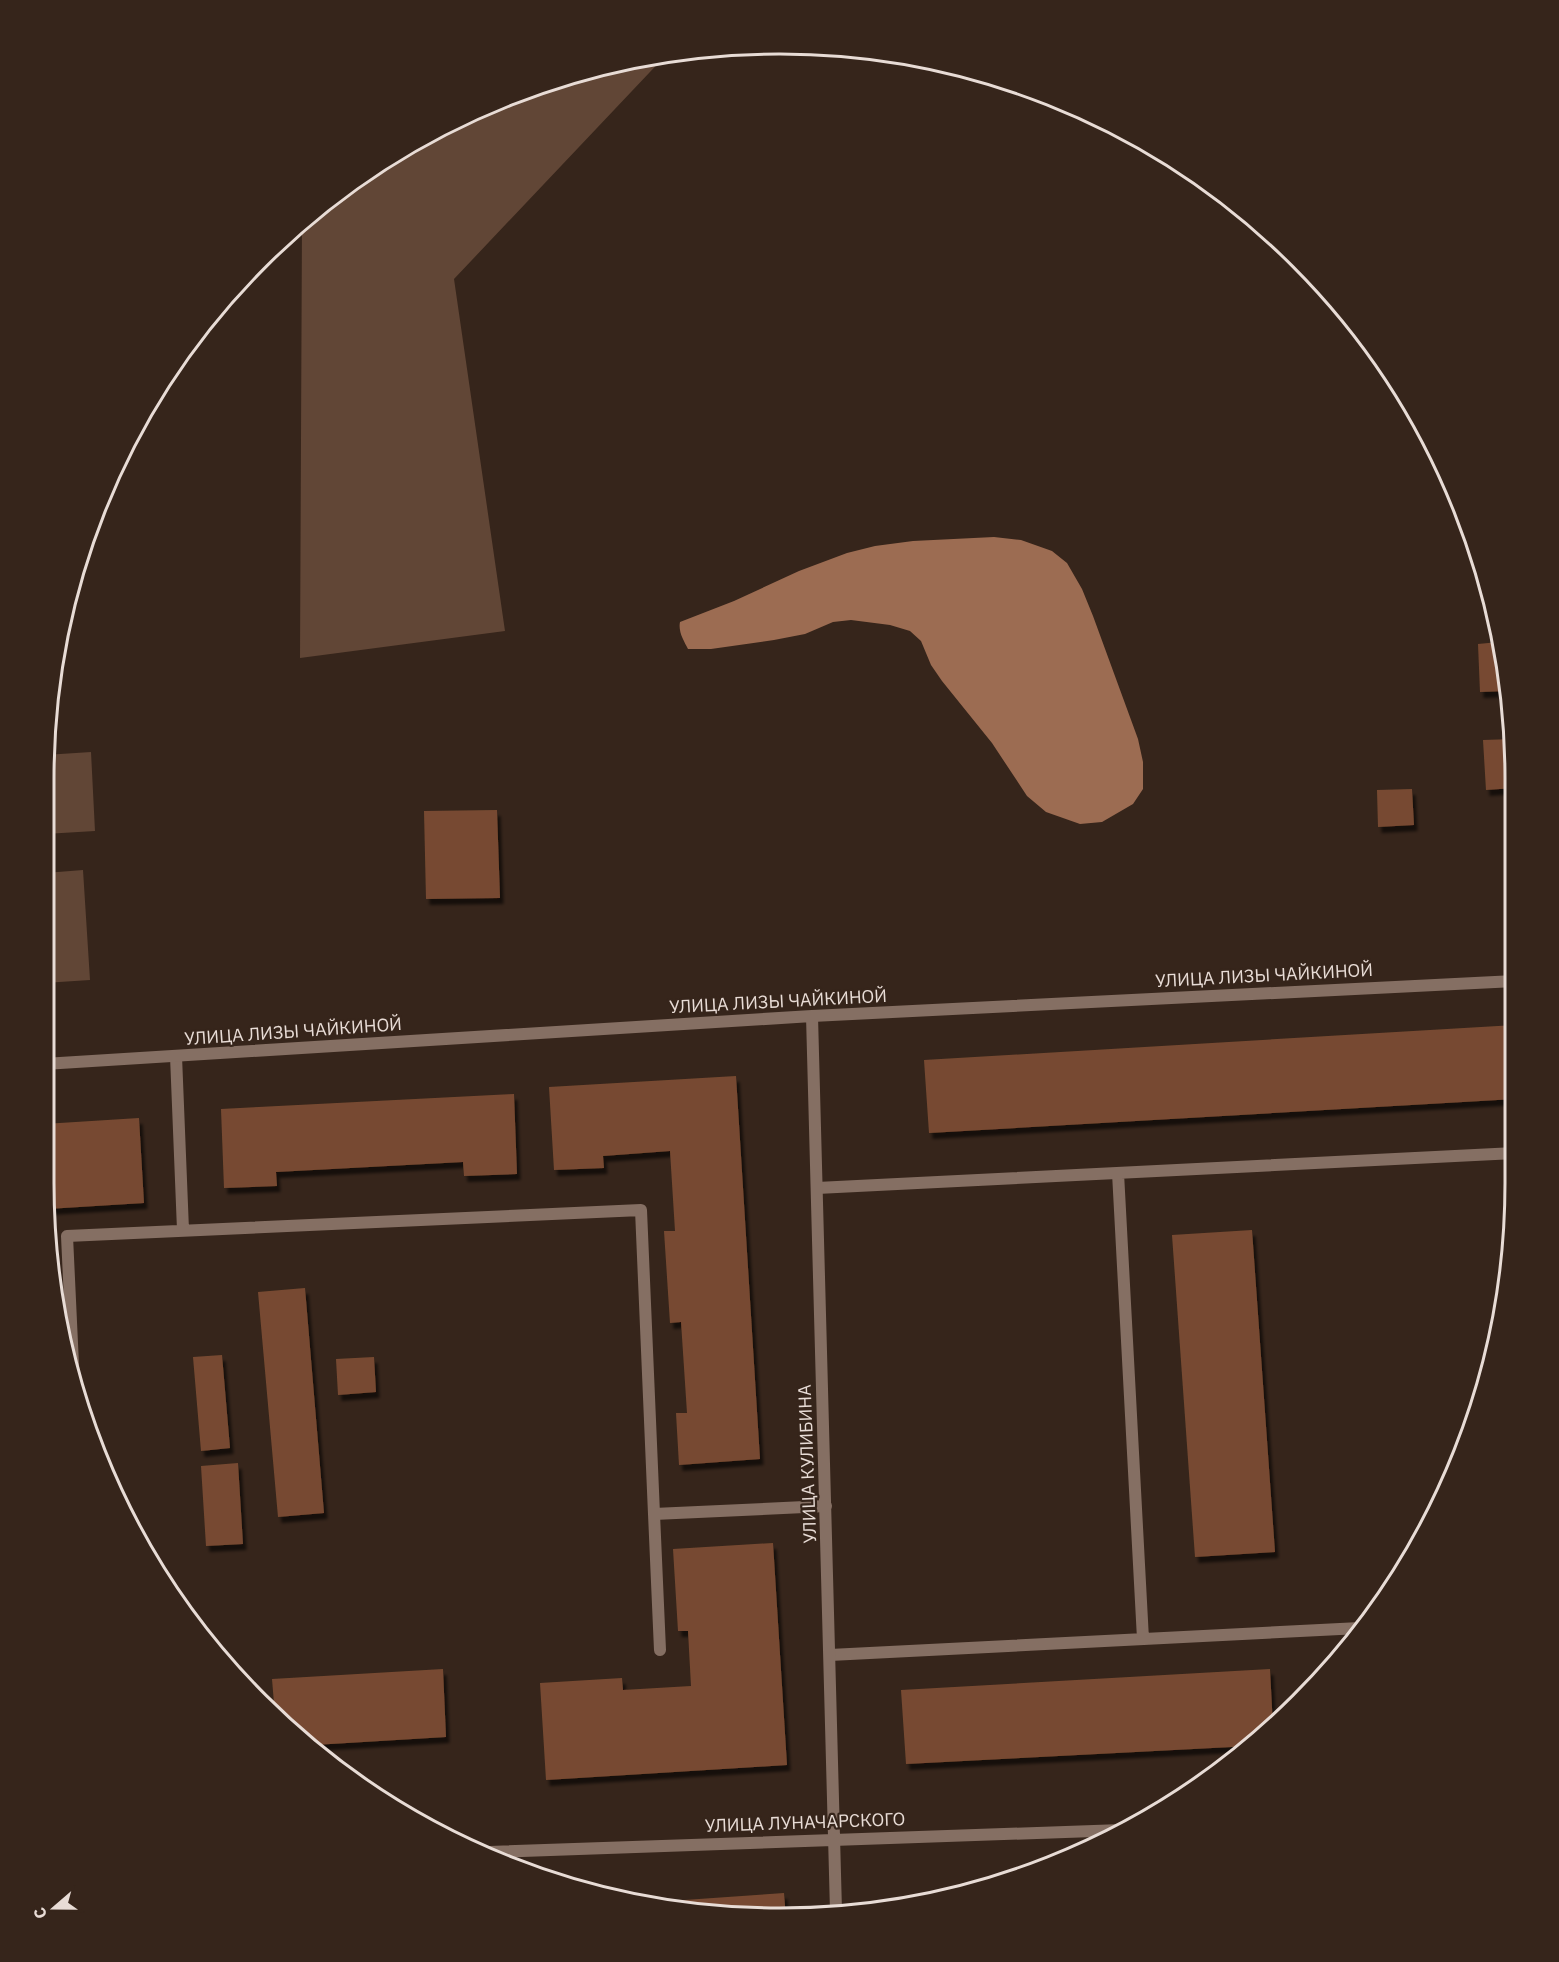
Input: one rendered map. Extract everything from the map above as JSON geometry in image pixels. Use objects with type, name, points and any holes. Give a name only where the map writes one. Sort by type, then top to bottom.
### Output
[{"type":"street","name":"УЛИЦА ЛИЗЫ ЧАЙКИНОЙ","points":[[54,1063],[812,1016],[1505,981]]},
{"type":"street","name":"УЛИЦА КУЛИБИНА","points":[[812,1016],[837,1905]]},
{"type":"street","points":[[176,1056],[183,1230]]},
{"type":"street","points":[[817,1188],[1505,1154]]},
{"type":"street","points":[[1119,1173],[1143,1639]]},
{"type":"street","points":[[71,1337],[67,1236],[641,1210],[660,1650]]},
{"type":"street","points":[[654,1514],[826,1506]]},
{"type":"street","points":[[830,1655],[1351,1628]]},
{"type":"street","name":"УЛИЦА ЛУНАЧАРСКОГО","points":[[499,1852],[1105,1831]]},
{"type":"shaded area","points":[[657,65],[454,279],[505,631],[300,658],[302,233],[376,176],[459,129],[502,109],[546,93],[592,79]]},
{"type":"shaded area","points":[[994,537],[1021,540],[1052,551],[1067,563],[1082,589],[1093,616],[1138,739],[1143,762],[1143,789],[1133,804],[1102,822],[1080,824],[1046,812],[1027,796],[992,743],[931,665],[921,641],[910,631],[890,625],[851,620],[833,622],[805,634],[711,649],[688,649],[683,640],[680,622],[847,553],[875,546],[913,541]]},
{"type":"shaded area","points":[[91,752],[95,831],[54,833],[55,754]]},
{"type":"shaded area","points":[[83,870],[90,980],[54,982],[54,872]]},
{"type":"building","points":[[1492,643],[1500,691],[1480,692],[1478,644]]},
{"type":"building","points":[[1503,739],[1505,789],[1486,790],[1483,740]]},
{"type":"building","points":[[1412,789],[1414,825],[1378,827],[1377,790]]},
{"type":"building","points":[[497,810],[500,898],[426,899],[424,811]]},
{"type":"building","points":[[1505,1026],[1505,1100],[929,1133],[924,1060]]},
{"type":"building","points":[[736,1076],[760,1459],[679,1465],[676,1413],[687,1413],[681,1322],[670,1323],[664,1231],[675,1231],[670,1151],[603,1156],[604,1168],[554,1170],[549,1087]]},
{"type":"building","points":[[514,1094],[517,1174],[464,1176],[463,1162],[276,1172],[277,1186],[224,1188],[221,1109]]},
{"type":"building","points":[[139,1118],[144,1203],[55,1208],[54,1123]]},
{"type":"building","points":[[1252,1230],[1275,1552],[1195,1557],[1172,1235]]},
{"type":"building","points":[[305,1288],[324,1513],[278,1517],[258,1292]]},
{"type":"building","points":[[222,1355],[230,1448],[201,1451],[193,1357]]},
{"type":"building","points":[[374,1357],[376,1392],[338,1395],[336,1359]]},
{"type":"building","points":[[238,1463],[243,1544],[206,1546],[201,1466]]},
{"type":"building","points":[[773,1543],[787,1765],[546,1780],[540,1683],[622,1678],[623,1690],[691,1686],[688,1631],[678,1631],[673,1549]]},
{"type":"building","points":[[443,1669],[446,1737],[321,1745],[274,1703],[272,1679]]},
{"type":"building","points":[[1270,1669],[1272,1715],[1235,1747],[906,1764],[901,1690]]},
{"type":"building","points":[[784,1893],[785,1908],[732,1906],[677,1901]]}]
